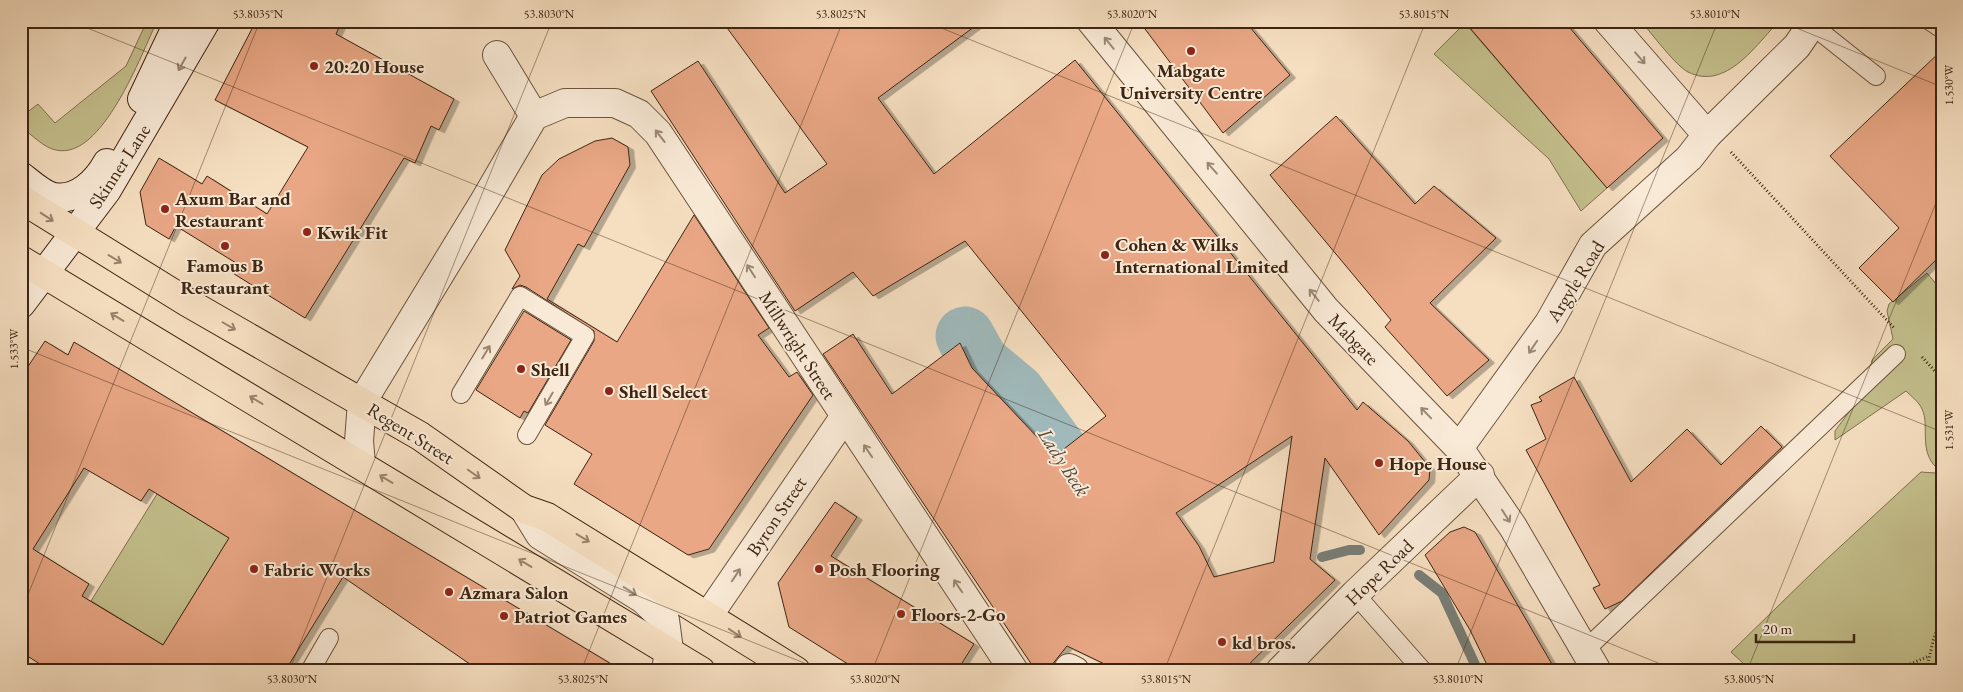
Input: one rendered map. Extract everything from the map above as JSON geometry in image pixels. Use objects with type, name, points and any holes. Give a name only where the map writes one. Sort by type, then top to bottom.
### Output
[{"type":"highway","name":"Regent Street","points":[[21,199],[74,234],[420,436],[524,509],[547,517],[796,671]]},
{"type":"highway","points":[[33,267],[361,464],[668,660],[701,671]]},
{"type":"street","name":"Skinner Lane","points":[[21,176],[54,197],[73,195],[94,182],[106,165],[149,87],[179,21]]},
{"type":"street","name":"Skinner Lane","points":[[21,304],[33,267],[74,234],[107,190],[206,21]]},
{"type":"street","name":"Mabgate","points":[[1091,21],[1326,310],[1460,448],[1480,475],[1525,546],[1591,660]]},
{"type":"street","points":[[1608,21],[1716,139]]},
{"type":"street","name":"Argyle Road","points":[[1460,448],[1549,323],[1593,245],[1688,158],[1716,139],[1797,46],[1813,23]]},
{"type":"street","points":[[361,464],[359,441],[362,402],[534,116],[497,55]]},
{"type":"street","name":"Millwright Street","points":[[534,116],[565,103],[615,103],[639,114],[658,133],[1014,671]]},
{"type":"street","name":"Byron Street","points":[[708,616],[845,416]]},
{"type":"street","name":"Hope Road","points":[[1280,671],[1355,594],[1480,475]]},
{"type":"street","points":[[524,509],[540,535],[644,599],[665,620],[668,660]]},
{"type":"street","points":[[1067,671],[1069,668],[1075,671]]},
{"type":"lane","points":[[1930,21],[1942,29]]},
{"type":"lane","points":[[1813,23],[1876,76]]},
{"type":"lane","points":[[461,394],[520,296],[585,336],[527,435]]},
{"type":"lane","points":[[1591,660],[1896,354]]},
{"type":"lane","points":[[1355,594],[1423,671]]},
{"type":"lane","points":[[310,671],[329,638]]},
{"type":"path","points":[[1716,139],[1901,335]]},
{"type":"path","points":[[1915,350],[1942,379]]},
{"type":"path","points":[[1926,671],[1934,637],[1942,620]]},
{"type":"path","points":[[1894,671],[1929,656]]},
{"type":"shaded area","points":[[147,21],[157,21],[131,79],[104,122],[89,139],[73,149],[56,150],[42,144],[21,127],[21,117],[38,104],[55,123],[126,66]]},
{"type":"shaded area","points":[[1641,21],[1779,21],[1739,63],[1727,71],[1715,75],[1702,76],[1683,69]]},
{"type":"shaded area","points":[[1465,23],[1607,188],[1581,211],[1549,159],[1434,54]]},
{"type":"shaded area","points":[[1927,273],[1942,291],[1942,671],[1737,671],[1744,664],[1731,652],[1816,569],[1921,472],[1935,473],[1937,468],[1931,461],[1926,446],[1922,409],[1906,391],[1835,440],[1835,431],[1871,382],[1872,360],[1893,339],[1887,311],[1889,304]]},
{"type":"shaded area","points":[[157,494],[229,538],[163,645],[91,601]]},
{"type":"building","points":[[256,21],[342,21],[336,34],[454,99],[439,130],[431,126],[415,163],[404,158],[305,318],[231,272],[236,263],[176,226],[169,239],[146,225],[140,192],[159,158],[202,184],[207,176],[267,214],[308,147],[215,100]]},
{"type":"building","points":[[722,21],[982,21],[878,98],[934,174],[1075,60],[1357,410],[1363,402],[1408,441],[1430,468],[1429,480],[1379,535],[1325,458],[1310,559],[1335,580],[1242,671],[1119,671],[1067,646],[1047,671],[1036,671],[823,354],[853,334],[892,394],[960,343],[972,368],[1055,456],[1106,416],[965,241],[873,296],[853,272],[795,311],[651,91],[698,61],[785,193],[827,164]],"holes":[[[1292,436],[1274,562],[1214,577],[1199,546],[1176,513]]]},
{"type":"building","points":[[1139,21],[1245,21],[1290,75],[1223,133]]},
{"type":"building","points":[[1464,21],[1564,21],[1663,138],[1607,188]]},
{"type":"building","points":[[1942,50],[1942,254],[1893,302],[1859,268],[1899,228],[1830,156]]},
{"type":"building","points":[[1336,116],[1415,204],[1434,186],[1496,238],[1430,303],[1489,360],[1447,396],[1385,327],[1391,320],[1270,175]]},
{"type":"building","points":[[612,138],[628,147],[630,165],[584,247],[578,244],[547,299],[617,342],[694,215],[769,328],[758,335],[789,377],[797,372],[813,395],[709,549],[688,555],[574,484],[592,454],[545,425],[594,341],[594,331],[526,287],[520,285],[512,289],[520,276],[505,250],[542,175],[559,159],[595,141]]},
{"type":"building","points":[[524,311],[571,340],[528,413],[524,411],[520,418],[476,390]]},
{"type":"building","points":[[45,341],[68,355],[74,342],[623,671],[480,671],[343,577],[285,671],[51,671],[21,652],[21,377]],"holes":[[[84,468],[141,501],[149,489],[229,538],[163,645],[82,596],[89,584],[33,549]]]},
{"type":"building","points":[[1574,377],[1631,482],[1687,429],[1721,465],[1761,426],[1782,447],[1622,601],[1605,609],[1593,588],[1600,585],[1526,450],[1546,439],[1531,405],[1542,401],[1539,397]]},
{"type":"building","points":[[835,502],[857,517],[831,556],[974,644],[957,671],[859,671],[789,627],[778,583]]},
{"type":"building","points":[[1464,527],[1475,532],[1556,671],[1490,671],[1470,630],[1425,555],[1450,532]]},
{"type":"waterway","name":"Lady Beck","points":[[965,336],[980,363],[1016,393],[1074,472],[1100,523]]},
{"type":"waterway","name":"Lady Beck","points":[[1322,557],[1349,550],[1360,550]]},
{"type":"waterway","name":"Lady Beck","points":[[1419,575],[1442,593],[1478,671]]},
{"type":"place","name":"Mabgate University Centre","points":[[1191,51]]},
{"type":"place","name":"20:20 House","points":[[314,66]]},
{"type":"place","name":"Axum Bar and Restaurant","points":[[165,209]]},
{"type":"place","name":"Kwik Fit","points":[[307,232]]},
{"type":"place","name":"Famous B Restaurant","points":[[225,246]]},
{"type":"place","name":"Cohen & Wilks International Limited","points":[[1105,255]]},
{"type":"place","name":"Shell","points":[[521,369]]},
{"type":"place","name":"Shell Select","points":[[609,391]]},
{"type":"place","name":"Hope House","points":[[1379,463]]},
{"type":"place","name":"Fabric Works","points":[[254,569]]},
{"type":"place","name":"Posh Flooring","points":[[819,569]]},
{"type":"place","name":"Azmara Salon","points":[[449,592]]},
{"type":"place","name":"Floors-2-Go","points":[[901,614]]},
{"type":"place","name":"Patriot Games","points":[[504,616]]},
{"type":"place","name":"kd bros.","points":[[1222,642]]}]
